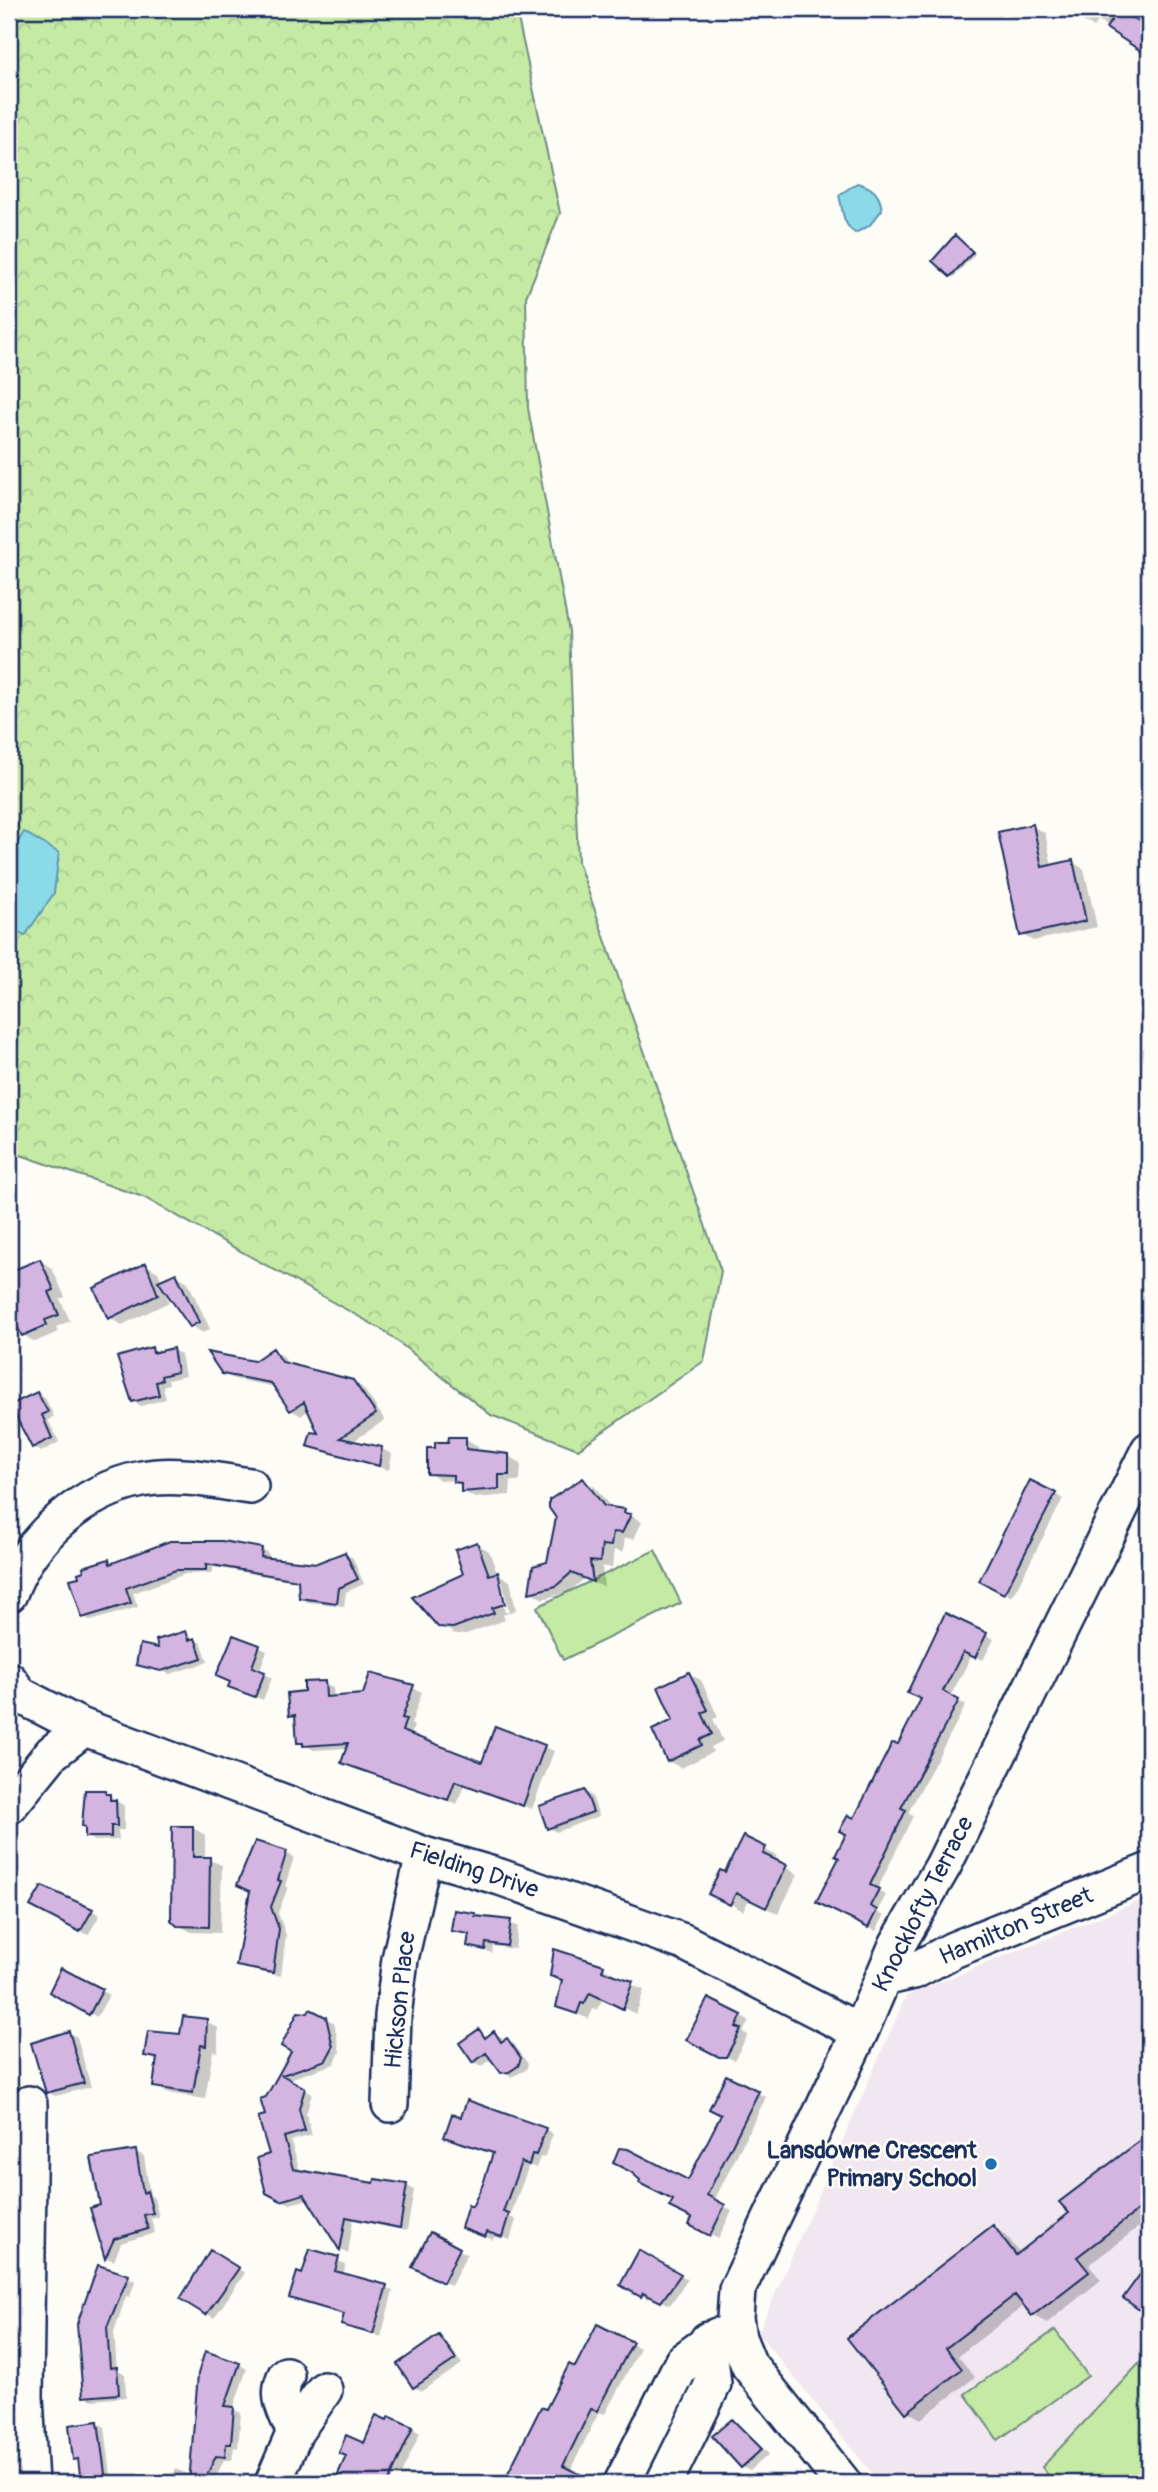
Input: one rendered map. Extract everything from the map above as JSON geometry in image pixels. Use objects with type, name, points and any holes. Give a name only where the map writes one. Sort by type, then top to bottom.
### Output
[{"type":"street","name":"Knocklofty Terrace","points":[[664,2483],[713,2384],[723,2339],[735,2318],[737,2290],[883,1978],[1009,1735],[1149,1450]]},
{"type":"street","points":[[9,1594],[26,1558],[41,1537],[88,1501],[114,1488],[144,1478],[197,1479],[250,1486]]},
{"type":"street","name":"Fielding Drive","points":[[9,1680],[20,1695],[80,1726],[424,1855],[500,1877],[684,1942],[860,2032]]},
{"type":"street","points":[[9,1806],[52,1753],[75,1735],[80,1726]]},
{"type":"street","name":"Hickson Place","points":[[390,2104],[393,2016],[400,1959],[424,1855]]},
{"type":"street","name":"Hamilton Street","points":[[883,1978],[914,1970],[954,1950],[1149,1871]]},
{"type":"street","points":[[22,2474],[23,2118]]},
{"type":"street","points":[[622,2483],[683,2361],[723,2339],[749,2365],[843,2483]]},
{"type":"street","points":[[286,2375],[280,2386],[280,2398],[295,2432]]},
{"type":"street","points":[[273,2483],[295,2432],[324,2390]]},
{"type":"shaded area","name":"Lansdowne Crescent Primary School","points":[[1149,1897],[1149,2353],[1042,2466],[1054,2483],[880,2483],[758,2333],[906,1996]]},
{"type":"green space","points":[[9,9],[516,9],[560,213],[526,297],[528,408],[569,631],[578,862],[721,1271],[704,1361],[578,1449],[491,1415],[383,1330],[143,1197],[9,1151]]},
{"type":"green space","points":[[655,1550],[681,1603],[563,1660],[537,1607]]},
{"type":"green space","points":[[1055,2330],[1088,2376],[998,2440],[965,2394]]},
{"type":"green space","points":[[1149,2353],[1149,2483],[1054,2483],[1042,2467]]},
{"type":"water","points":[[857,183],[875,192],[882,210],[869,226],[855,233],[845,221],[839,195]]},
{"type":"water","points":[[24,832],[59,853],[54,893],[25,936],[9,928],[9,857]]},
{"type":"building","points":[[1119,9],[1149,28],[1149,37],[1141,51],[1106,28]]},
{"type":"building","points":[[955,235],[973,252],[950,277],[932,261]]},
{"type":"building","points":[[1033,824],[1042,867],[1073,860],[1086,921],[1020,936],[998,832]]},
{"type":"building","points":[[40,1259],[54,1290],[49,1292],[59,1315],[45,1320],[47,1325],[22,1336],[14,1320],[9,1322],[9,1272]]},
{"type":"building","points":[[146,1263],[158,1295],[108,1319],[94,1288]]},
{"type":"building","points":[[176,1273],[199,1322],[190,1327],[158,1281]]},
{"type":"building","points":[[152,1347],[153,1353],[173,1348],[177,1372],[161,1376],[162,1380],[156,1382],[159,1395],[132,1402],[117,1357]]},
{"type":"building","points":[[273,1348],[282,1362],[353,1380],[376,1414],[340,1438],[382,1447],[379,1466],[307,1446],[311,1432],[318,1433],[304,1402],[290,1411],[271,1383],[222,1374],[207,1352],[254,1361]]},
{"type":"building","points":[[37,1392],[48,1412],[42,1415],[52,1438],[32,1448],[10,1405]]},
{"type":"building","points":[[449,1437],[466,1437],[466,1449],[509,1454],[509,1475],[499,1475],[499,1489],[461,1492],[461,1483],[453,1482],[453,1475],[427,1474],[427,1448],[435,1448],[435,1442],[448,1442]]},
{"type":"building","points":[[583,1478],[604,1506],[625,1509],[624,1513],[631,1514],[625,1527],[622,1533],[613,1532],[611,1546],[602,1545],[600,1562],[590,1561],[593,1582],[571,1573],[556,1586],[529,1593],[533,1566],[547,1562],[556,1518],[549,1508],[549,1500]]},
{"type":"building","points":[[1030,1480],[1056,1493],[1004,1594],[979,1581]]},
{"type":"building","points":[[170,1541],[222,1541],[262,1548],[261,1557],[317,1563],[345,1552],[358,1579],[339,1588],[337,1603],[299,1598],[298,1580],[206,1564],[206,1570],[176,1570],[126,1588],[131,1603],[82,1618],[70,1579],[79,1577],[78,1573],[84,1571],[83,1567],[109,1559],[110,1564]]},
{"type":"building","points":[[477,1542],[489,1575],[498,1572],[505,1604],[492,1608],[494,1613],[453,1628],[438,1627],[412,1597],[463,1574],[455,1550]]},
{"type":"building","points":[[945,1613],[987,1633],[975,1658],[963,1652],[943,1691],[959,1700],[901,1808],[906,1810],[870,1885],[879,1889],[870,1906],[877,1910],[868,1928],[816,1902],[839,1858],[835,1856],[846,1834],[839,1831],[848,1815],[854,1818],[892,1743],[898,1744],[921,1699],[907,1693]]},
{"type":"building","points":[[186,1631],[189,1640],[195,1638],[202,1658],[161,1671],[136,1665],[140,1644],[158,1648],[156,1640]]},
{"type":"building","points":[[233,1635],[260,1645],[252,1667],[265,1672],[255,1697],[228,1687],[230,1682],[216,1676]]},
{"type":"building","points":[[689,1672],[708,1710],[702,1713],[712,1734],[700,1740],[702,1745],[667,1762],[652,1730],[673,1720],[658,1687]]},
{"type":"building","points":[[370,1673],[414,1685],[402,1718],[406,1719],[402,1731],[482,1762],[495,1726],[545,1745],[523,1806],[455,1781],[448,1800],[341,1763],[348,1743],[303,1746],[303,1743],[297,1743],[295,1715],[289,1716],[287,1693],[304,1691],[304,1682],[325,1681],[326,1697],[363,1694]]},
{"type":"building","points":[[85,1790],[105,1790],[106,1794],[110,1794],[110,1800],[116,1800],[117,1826],[111,1826],[111,1837],[85,1837],[85,1827],[82,1826]]},
{"type":"building","points":[[585,1790],[593,1812],[547,1829],[539,1806]]},
{"type":"building","points":[[172,1826],[193,1826],[193,1857],[210,1857],[209,1927],[177,1926],[171,1920]]},
{"type":"building","points":[[743,1836],[766,1847],[763,1854],[787,1865],[766,1908],[736,1893],[730,1905],[708,1894],[720,1870],[725,1872]]},
{"type":"building","points":[[255,1841],[287,1851],[278,1880],[281,1881],[271,1907],[279,1929],[273,1973],[236,1966],[250,1891],[237,1885]]},
{"type":"building","points":[[42,1886],[93,1909],[80,1932],[30,1906]]},
{"type":"building","points":[[454,1910],[475,1913],[475,1916],[511,1920],[507,1946],[486,1943],[485,1950],[467,1946],[469,1934],[451,1931]]},
{"type":"building","points":[[554,1949],[604,1965],[602,1971],[633,1981],[623,2009],[590,1993],[584,2004],[581,2003],[577,2014],[556,2007],[562,1980],[550,1976]]},
{"type":"building","points":[[61,1968],[103,1989],[89,2015],[49,1992]]},
{"type":"building","points":[[708,1998],[742,2015],[736,2027],[741,2029],[726,2057],[719,2057],[686,2040]]},
{"type":"building","points":[[310,2009],[326,2017],[333,2047],[326,2060],[282,2075],[305,2088],[299,2109],[305,2131],[284,2137],[293,2169],[374,2183],[375,2179],[407,2184],[400,2228],[346,2217],[340,2251],[304,2194],[281,2201],[266,2193],[257,2158],[269,2154],[258,2117],[265,2115],[260,2099],[266,2097],[291,2052],[281,2046],[298,2012],[308,2013]]},
{"type":"building","points":[[183,2016],[207,2019],[206,2046],[201,2045],[193,2093],[153,2087],[157,2058],[144,2056],[148,2031],[180,2034]]},
{"type":"building","points":[[479,2029],[485,2038],[494,2031],[501,2042],[507,2038],[521,2058],[518,2066],[509,2072],[501,2073],[486,2053],[473,2063],[459,2043]]},
{"type":"building","points":[[69,2031],[84,2083],[46,2093],[31,2043]]},
{"type":"building","points":[[726,2075],[759,2091],[707,2195],[725,2205],[710,2236],[689,2225],[692,2218],[669,2207],[673,2200],[639,2183],[640,2180],[631,2172],[613,2163],[619,2148],[628,2149],[688,2180],[721,2115],[709,2109]]},
{"type":"building","points":[[467,2100],[546,2128],[536,2155],[532,2154],[529,2165],[521,2162],[503,2212],[509,2214],[502,2237],[487,2232],[485,2237],[461,2228],[468,2205],[472,2207],[483,2184],[493,2153],[444,2137],[452,2114],[461,2117]]},
{"type":"building","points":[[1149,2134],[1149,2202],[1077,2257],[1089,2272],[1032,2316],[1015,2295],[946,2348],[962,2369],[906,2413],[847,2338],[993,2225],[1016,2255],[1069,2213],[1059,2202]]},
{"type":"building","points":[[136,2150],[143,2193],[147,2191],[153,2213],[144,2215],[148,2229],[114,2239],[105,2259],[90,2208],[100,2205],[91,2157]]},
{"type":"building","points":[[430,2232],[460,2248],[443,2283],[412,2267]]},
{"type":"building","points":[[310,2249],[339,2257],[335,2271],[387,2285],[373,2334],[341,2325],[344,2314],[289,2298],[297,2272],[302,2274]]},
{"type":"building","points":[[210,2250],[239,2268],[206,2315],[180,2299]]},
{"type":"building","points":[[639,2250],[681,2274],[661,2302],[643,2293],[641,2297],[620,2285]]},
{"type":"building","points":[[1149,2262],[1149,2317],[1123,2298]]},
{"type":"building","points":[[98,2265],[129,2275],[107,2327],[110,2368],[117,2367],[119,2394],[83,2397],[77,2324]]},
{"type":"building","points":[[597,2324],[633,2342],[597,2411],[591,2409],[563,2466],[598,2483],[503,2483],[541,2407],[546,2409],[569,2364],[575,2367]]},
{"type":"building","points":[[439,2335],[456,2359],[413,2388],[397,2364]]},
{"type":"building","points":[[205,2351],[240,2363],[225,2406],[234,2407],[231,2444],[226,2444],[225,2457],[216,2456],[203,2483],[189,2483],[198,2374]]},
{"type":"building","points":[[376,2415],[387,2420],[389,2416],[413,2427],[388,2483],[334,2483],[346,2456],[339,2453],[346,2435],[364,2443]]},
{"type":"building","points":[[732,2419],[762,2449],[741,2468],[712,2436]]},
{"type":"building","points":[[98,2421],[106,2481],[81,2483],[78,2459],[73,2460],[69,2425]]},
{"type":"place","name":"Lansdowne Crescent Primary School","points":[[991,2164]]}]
